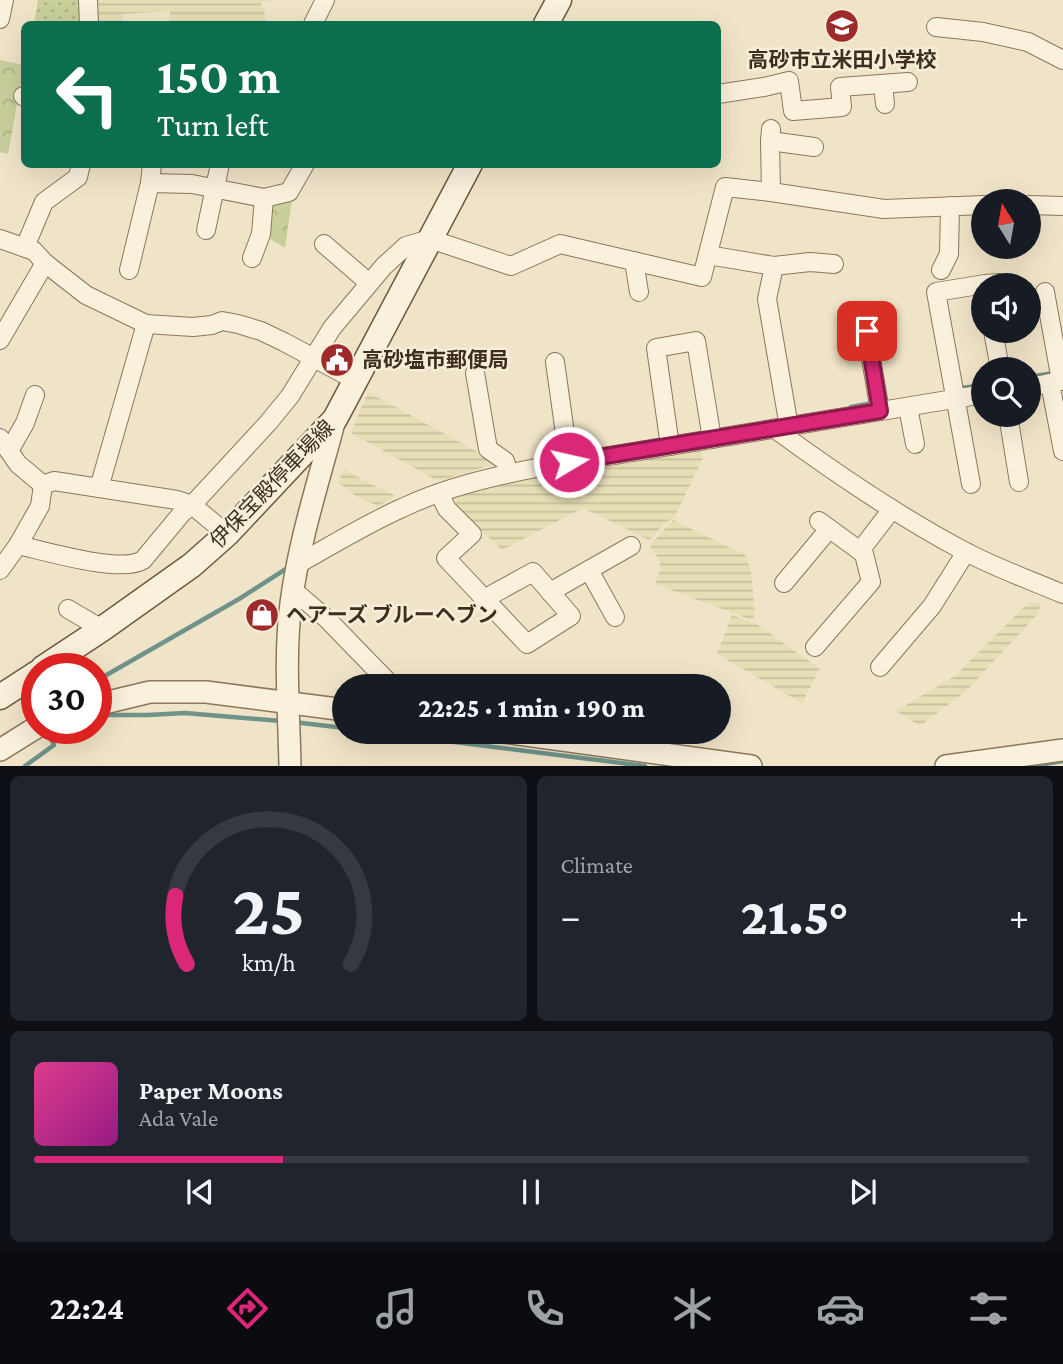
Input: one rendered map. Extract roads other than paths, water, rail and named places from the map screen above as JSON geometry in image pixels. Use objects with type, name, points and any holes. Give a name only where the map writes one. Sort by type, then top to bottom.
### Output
[{"type":"main road","points":[[548,21],[559,0]]},
{"type":"main road","name":"伊保宝殿停車場線","points":[[66,653],[192,565],[227,534],[335,419],[468,168]]},
{"type":"main road","points":[[0,697],[21,683]]},
{"type":"street","points":[[0,19],[4,0]]},
{"type":"street","points":[[88,0],[89,21]]},
{"type":"street","points":[[314,21],[325,0]]},
{"type":"street","points":[[936,27],[983,32],[1028,43],[1063,60]]},
{"type":"street","points":[[721,99],[789,81],[793,111],[842,107],[840,87],[908,82]]},
{"type":"street","points":[[883,84],[885,104]]},
{"type":"street","points":[[771,192],[771,135],[814,148]]},
{"type":"street","points":[[24,247],[44,202],[78,177],[80,168]]},
{"type":"street","points":[[136,261],[151,168]]},
{"type":"street","points":[[206,230],[219,168]]},
{"type":"street","points":[[149,183],[192,184],[264,198],[289,192],[303,168]]},
{"type":"street","points":[[18,544],[121,566],[138,564],[154,549],[182,513],[268,423],[290,396],[332,328],[384,266],[406,246],[430,239],[511,266],[560,244],[702,277],[725,187],[884,209],[971,205]]},
{"type":"street","points":[[252,258],[261,234],[264,198]]},
{"type":"street","points":[[1041,205],[1063,206]]},
{"type":"street","points":[[941,270],[949,254],[950,206]]},
{"type":"street","points":[[0,239],[34,251],[86,295],[146,324],[193,327],[222,321],[238,324],[261,331],[355,380]]},
{"type":"street","points":[[324,244],[369,283]]},
{"type":"street","points":[[708,255],[774,266],[810,262],[834,264]]},
{"type":"street","points":[[634,261],[639,292]]},
{"type":"street","points":[[0,340],[45,263]]},
{"type":"street","points":[[774,266],[767,299],[782,428],[814,458],[892,509],[966,552],[1063,594]]},
{"type":"street","points":[[971,287],[936,292],[956,399],[958,464],[971,484]]},
{"type":"street","points":[[1045,292],[1058,378],[1063,451]]},
{"type":"street","points":[[863,312],[880,411]]},
{"type":"street","points":[[99,488],[146,324]]},
{"type":"street","points":[[670,446],[656,348],[696,341],[712,439]]},
{"type":"street","points":[[560,368],[568,456]]},
{"type":"street","points":[[475,373],[488,449],[505,461],[509,473]]},
{"type":"street","points":[[1041,383],[1058,378]]},
{"type":"street","points":[[35,396],[25,423],[4,444],[18,464],[43,485]]},
{"type":"street","points":[[298,564],[402,508],[439,493],[568,456],[670,446],[971,396]]},
{"type":"street","points":[[908,407],[915,443]]},
{"type":"street","points":[[290,765],[288,644],[293,590],[335,419]]},
{"type":"street","points":[[1012,427],[1020,456],[1019,482]]},
{"type":"street","points":[[43,485],[54,481],[177,500],[192,505],[227,534]]},
{"type":"street","points":[[0,570],[40,506],[43,485]]},
{"type":"street","points":[[439,493],[446,509],[472,534],[446,558],[484,599],[527,644],[571,616],[533,572],[484,599]]},
{"type":"street","points":[[860,551],[892,509]]},
{"type":"street","points":[[786,573],[824,525],[864,554],[878,587],[816,639]]},
{"type":"street","points":[[550,592],[631,546]]},
{"type":"street","points":[[880,667],[909,647],[966,552]]},
{"type":"street","points":[[589,570],[615,617]]},
{"type":"street","points":[[293,590],[380,674]]},
{"type":"street","points":[[68,609],[103,629]]},
{"type":"street","points":[[112,701],[150,692],[206,692],[332,707]]},
{"type":"street","points":[[0,750],[21,737]]},
{"type":"street","points":[[585,744],[722,764],[751,765]]},
{"type":"street","points":[[946,765],[1063,750]]},
{"type":"waterway","points":[[1041,375],[1054,373]]},
{"type":"waterway","points":[[962,388],[971,387]]},
{"type":"waterway","points":[[851,407],[873,403]]},
{"type":"waterway","points":[[112,672],[289,567]]},
{"type":"waterway","points":[[112,715],[185,713],[281,721]]},
{"type":"waterway","points":[[293,722],[332,726]]},
{"type":"waterway","points":[[25,766],[54,744]]},
{"type":"waterway","points":[[470,744],[645,766]]},
{"type":"waterway","points":[[1033,766],[1063,761]]},
{"type":"place","name":"高砂市立米田小学校","points":[[842,26]]},
{"type":"place","name":"高砂塩市郵便局","points":[[337,360]]},
{"type":"place","name":"ヘアーズ ブルーヘブン","points":[[262,615]]}]
